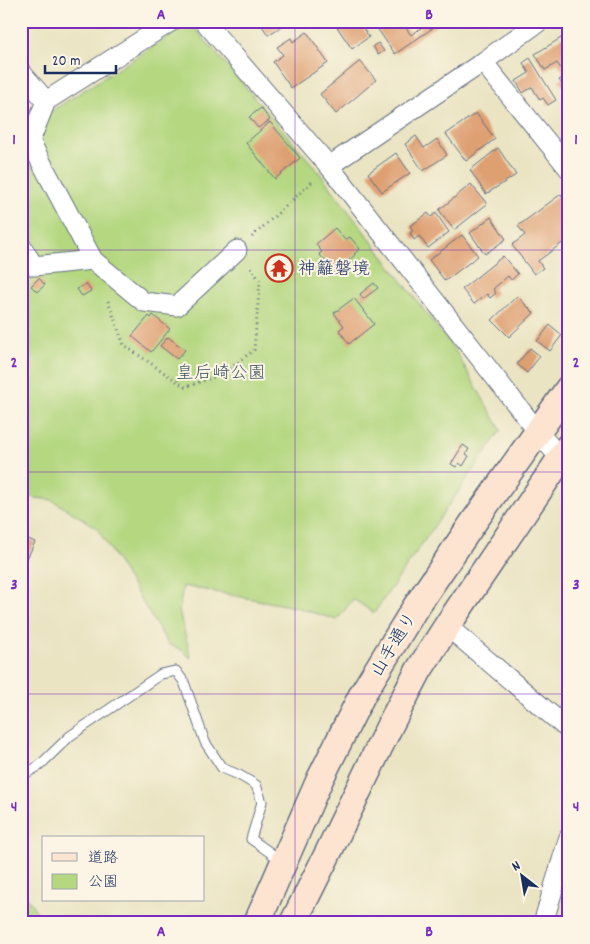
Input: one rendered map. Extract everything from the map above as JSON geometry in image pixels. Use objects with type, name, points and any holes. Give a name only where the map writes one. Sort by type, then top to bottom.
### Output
[{"type":"street","points":[[172,21],[46,101],[30,141],[93,260],[144,302],[177,306],[238,250]]},
{"type":"street","points":[[204,21],[329,166],[538,432],[566,457]]},
{"type":"street","points":[[329,166],[483,62],[540,21]]},
{"type":"street","points":[[483,62],[569,169]]},
{"type":"street","points":[[21,72],[46,101]]},
{"type":"street","points":[[21,246],[34,266],[93,260]]},
{"type":"street","name":"山手通り","points":[[257,923],[320,779],[363,694],[415,608],[569,388]]},
{"type":"street","name":"山手通り","points":[[293,923],[419,670],[447,626],[566,457]]},
{"type":"street","points":[[447,626],[569,730]]},
{"type":"street","points":[[543,923],[569,836]]},
{"type":"lane","points":[[21,776],[39,766],[70,736],[161,674],[176,671],[184,682],[205,742],[222,768],[256,785],[262,802],[251,838],[284,863]]},
{"type":"path","points":[[107,298],[124,345],[185,387],[223,374],[254,350],[260,282],[238,250],[329,166]]},
{"type":"green space","name":"皇后崎公園","points":[[190,23],[318,171],[456,352],[501,430],[374,613],[353,599],[337,620],[295,607],[183,586],[179,611],[191,658],[182,650],[168,644],[97,528],[52,500],[21,496],[21,133],[45,115]]},
{"type":"green space","points":[[21,888],[44,923],[21,923]]},
{"type":"building","points":[[259,21],[290,21],[268,35]]},
{"type":"building","points":[[333,21],[358,21],[369,37],[352,49]]},
{"type":"building","points":[[372,21],[401,21],[411,35],[421,28],[417,21],[443,21],[395,54]]},
{"type":"building","points":[[307,32],[328,63],[291,88],[273,62],[283,55],[277,47],[291,38],[293,42]]},
{"type":"building","points":[[569,33],[569,89],[566,90],[559,80],[566,76],[557,63],[545,70],[535,54]]},
{"type":"building","points":[[378,43],[384,51],[378,55],[373,46]]},
{"type":"building","points":[[530,58],[556,100],[548,105],[543,98],[540,100],[532,87],[523,93],[516,81],[529,73],[523,63]]},
{"type":"building","points":[[360,61],[376,80],[336,114],[320,94]]},
{"type":"building","points":[[261,108],[270,120],[258,128],[249,117]]},
{"type":"building","points":[[476,113],[495,139],[466,161],[446,134]]},
{"type":"building","points":[[270,122],[300,158],[275,179],[246,143]]},
{"type":"building","points":[[416,136],[424,148],[437,139],[447,155],[423,171],[405,144]]},
{"type":"building","points":[[498,148],[516,175],[486,194],[470,170]]},
{"type":"building","points":[[396,153],[410,173],[382,192],[368,173]]},
{"type":"building","points":[[471,184],[487,204],[454,230],[439,210]]},
{"type":"building","points":[[561,194],[569,205],[569,238],[538,261],[543,268],[534,274],[512,245],[525,235],[518,226]]},
{"type":"building","points":[[428,213],[431,217],[436,213],[449,232],[428,248],[419,236],[414,240],[410,233],[413,231],[410,226]]},
{"type":"building","points":[[491,217],[506,239],[485,254],[470,233]]},
{"type":"building","points":[[335,228],[345,240],[350,237],[360,249],[348,261],[351,264],[340,273],[338,270],[335,272],[319,254],[322,252],[316,244]]},
{"type":"building","points":[[462,235],[478,256],[445,281],[429,260]]},
{"type":"building","points":[[503,256],[518,274],[511,280],[508,276],[493,289],[496,293],[490,298],[487,294],[474,304],[462,289]]},
{"type":"building","points":[[39,278],[45,285],[37,292],[31,286]]},
{"type":"building","points":[[374,283],[378,288],[363,299],[360,294]]},
{"type":"building","points":[[86,284],[91,291],[82,296],[77,289]]},
{"type":"building","points":[[517,296],[534,313],[509,337],[492,320]]},
{"type":"building","points":[[354,298],[374,324],[349,344],[339,330],[344,326],[334,313]]},
{"type":"building","points":[[153,315],[170,329],[151,352],[132,336],[149,316],[151,318]]},
{"type":"building","points":[[550,325],[562,335],[550,351],[537,341]]},
{"type":"building","points":[[168,337],[185,350],[177,359],[160,346]]},
{"type":"building","points":[[530,348],[540,356],[527,373],[517,364]]},
{"type":"building","points":[[463,445],[469,449],[466,454],[469,456],[463,466],[459,463],[456,467],[451,464]]},
{"type":"building","points":[[21,536],[35,542],[21,571]]},
{"type":"place","name":"神籬磐境","points":[[279,268]]}]
